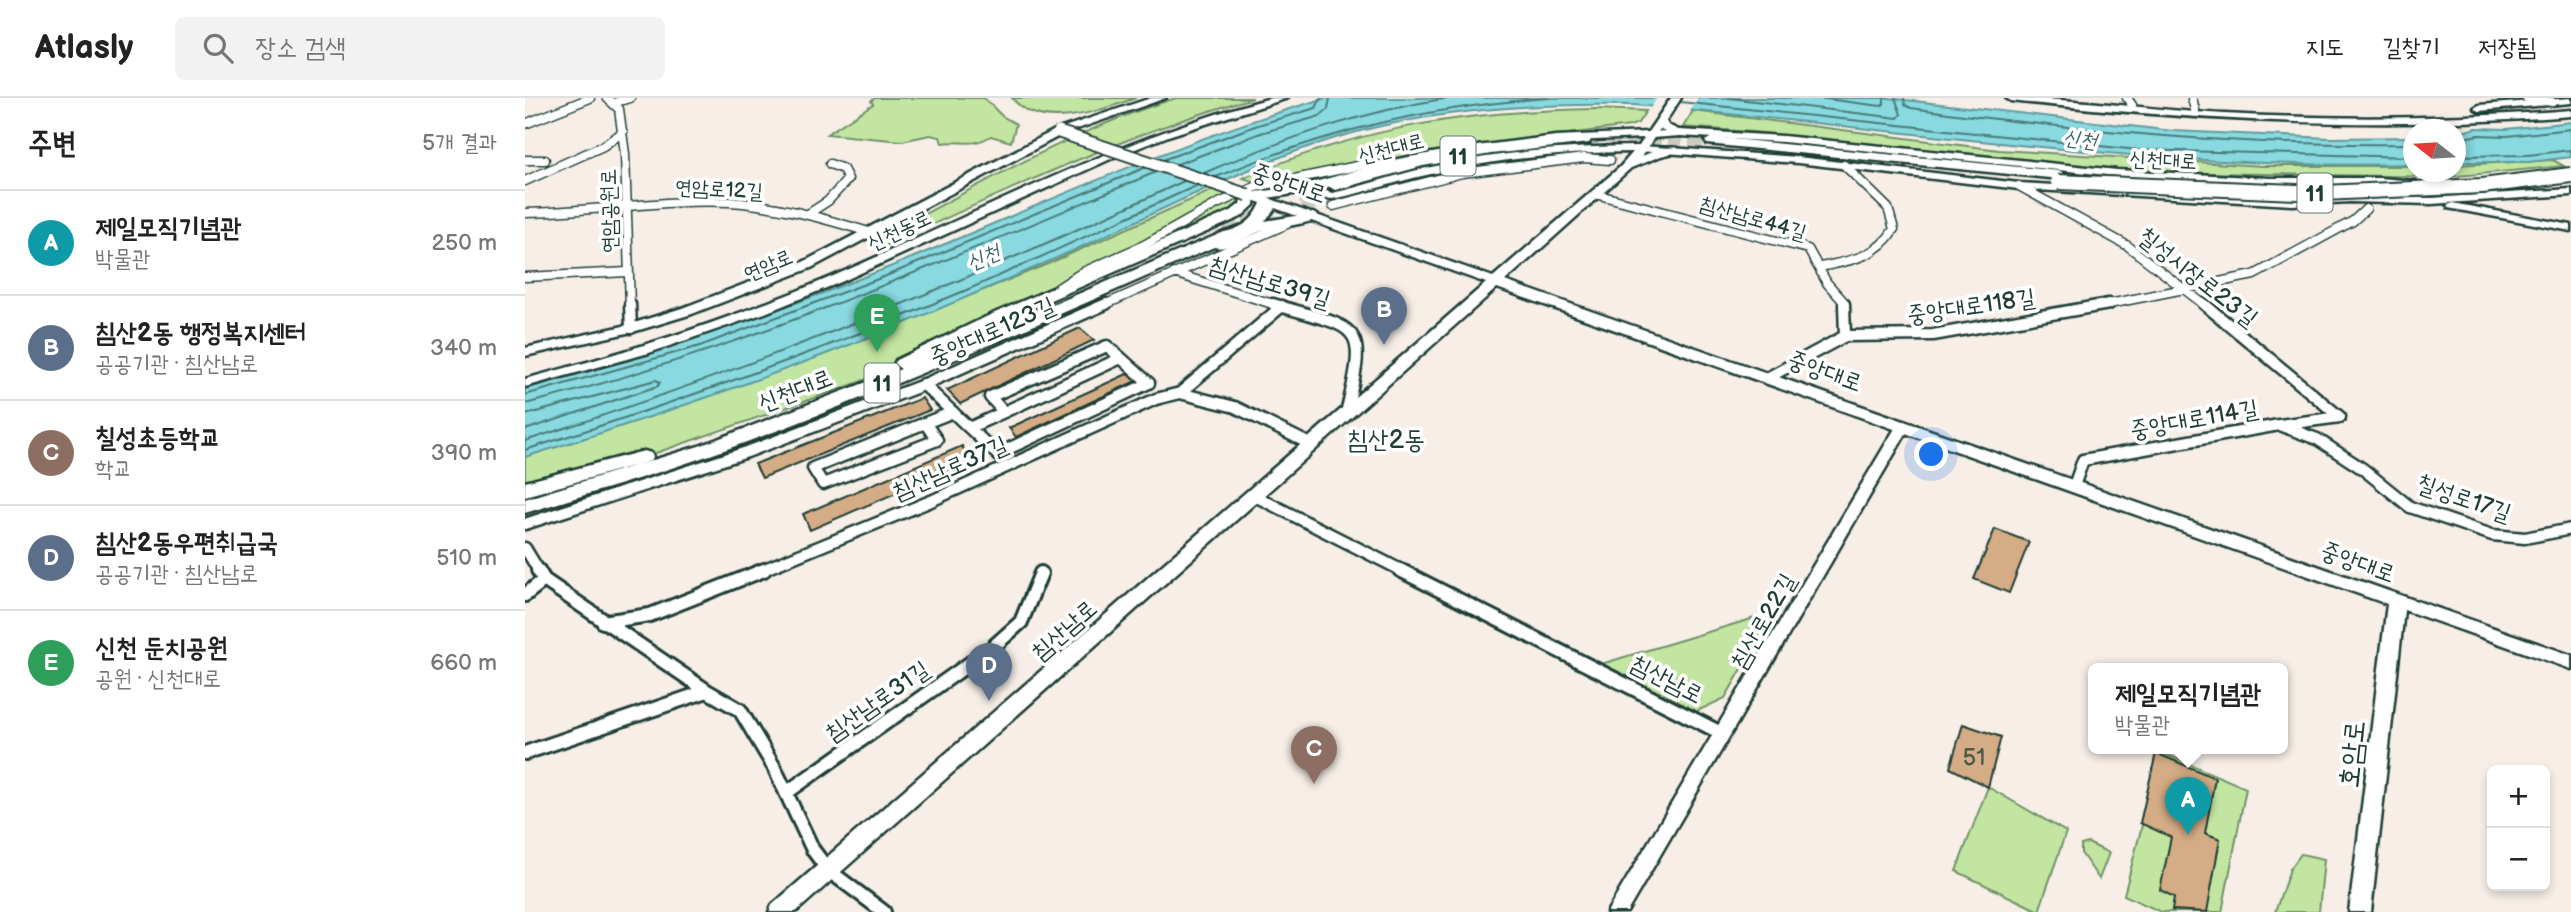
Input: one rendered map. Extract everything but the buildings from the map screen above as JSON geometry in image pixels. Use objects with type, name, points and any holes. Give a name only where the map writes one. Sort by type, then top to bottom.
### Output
[{"type":"highway","name":"신천대로","points":[[1337,188],[1490,156],[1584,143]]},
{"type":"highway","name":"신천대로","points":[[1711,144],[2012,178],[2058,175],[2211,185],[2349,187],[2448,182],[2571,168]]},
{"type":"highway","points":[[1887,151],[2012,178]]},
{"type":"highway","points":[[1844,165],[2012,178]]},
{"type":"highway","name":"신천대로","points":[[2058,175],[2282,194],[2482,186],[2571,175]]},
{"type":"highway","points":[[1233,229],[1248,195]]},
{"type":"highway","points":[[885,374],[934,346],[1045,297],[1233,229],[1268,209],[1268,201]]},
{"type":"highway","points":[[1233,229],[1313,217]]},
{"type":"highway","name":"신천대로","points":[[525,506],[824,405],[1007,330],[1233,229]]},
{"type":"highway","name":"신천대로","points":[[525,496],[689,450],[885,374],[1233,229]]},
{"type":"highway","points":[[525,489],[689,450]]},
{"type":"highway","points":[[525,513],[632,480],[689,450]]},
{"type":"main road","name":"신천동로","points":[[525,377],[646,343],[745,310],[825,279],[1135,140],[1201,116],[1264,98]]},
{"type":"main road","name":"신천동로","points":[[525,383],[687,337],[763,310],[1121,151],[1222,114],[1283,98]]},
{"type":"main road","name":"침산남로","points":[[780,912],[1595,194],[1617,164],[1642,149],[1677,98]]},
{"type":"main road","points":[[2011,98],[2176,115],[2304,122],[2385,123],[2571,113]]},
{"type":"main road","points":[[2060,98],[2130,102],[2195,110],[2357,116],[2430,115],[2513,109],[2525,111],[2530,117]]},
{"type":"main road","name":"연암로","points":[[525,352],[631,328],[687,311],[807,265],[1059,132],[1154,99]]},
{"type":"main road","points":[[2357,116],[2507,102],[2571,100]]},
{"type":"main road","points":[[1584,143],[1659,127],[1680,134]]},
{"type":"main road","name":"중앙대로","points":[[1059,132],[1268,201],[2571,662]]},
{"type":"main road","points":[[1248,195],[1337,188],[1384,165],[1506,143],[1584,143],[1642,149]]},
{"type":"main road","points":[[1584,143],[1617,164],[1674,150]]},
{"type":"main road","name":"연암로","points":[[525,362],[657,327],[755,293],[839,256],[943,199],[1007,160]]},
{"type":"main road","points":[[1333,224],[1337,188]]},
{"type":"main road","name":"호암로","points":[[2360,912],[2396,602]]},
{"type":"street","points":[[525,124],[590,98]]},
{"type":"street","points":[[610,101],[630,98]]},
{"type":"street","points":[[2192,98],[2195,110]]},
{"type":"street","points":[[2527,98],[2554,102]]},
{"type":"street","name":"연암공원로","points":[[610,101],[619,109],[623,132],[631,328]]},
{"type":"street","points":[[525,181],[603,146],[623,132]]},
{"type":"street","points":[[1680,134],[1711,144],[1844,165],[1888,208],[1894,229],[1882,248],[1856,259],[1821,267]]},
{"type":"street","points":[[1642,149],[1674,150],[1711,144],[1783,139],[2058,175],[2380,181],[2468,189],[2571,183]]},
{"type":"street","points":[[1333,206],[1462,173],[1584,158],[1617,164]]},
{"type":"street","points":[[525,160],[545,160]]},
{"type":"street","points":[[808,214],[828,201],[848,179],[843,169],[830,164]]},
{"type":"street","points":[[1045,297],[1081,273],[1144,245],[1217,204],[1255,187],[1362,165],[1384,165]]},
{"type":"street","points":[[2012,178],[2092,191],[2292,202],[2366,209],[2483,212]]},
{"type":"street","name":"칠성시장로23길","points":[[2012,178],[2128,246],[2187,290],[2340,417]]},
{"type":"street","points":[[2334,181],[2356,190],[2357,196],[2350,199]]},
{"type":"street","points":[[2334,181],[2571,228]]},
{"type":"street","points":[[2292,202],[2350,199],[2431,201],[2571,192]]},
{"type":"street","name":"침산남로44길","points":[[1595,194],[1808,249],[1821,267],[1827,283],[1844,302],[1845,336]]},
{"type":"street","points":[[2548,223],[2534,214],[2531,202],[2554,194]]},
{"type":"street","name":"연암로12길","points":[[525,213],[709,202],[808,214],[872,233]]},
{"type":"street","name":"중앙대로118길","points":[[1769,377],[1845,336],[1933,335],[2187,290],[2254,275],[2353,221],[2366,209]]},
{"type":"street","name":"중앙대로123길","points":[[525,524],[747,452],[923,384],[1279,226],[1313,217]]},
{"type":"street","points":[[525,277],[628,272]]},
{"type":"street","name":"침산남로39길","points":[[1174,273],[1338,324],[1353,332],[1358,344],[1357,361],[1346,413]]},
{"type":"street","points":[[1180,393],[1282,306]]},
{"type":"street","points":[[997,454],[1149,383],[1107,346],[990,397],[1004,412]]},
{"type":"street","points":[[969,428],[1121,358]]},
{"type":"street","points":[[923,384],[1009,466]]},
{"type":"street","points":[[1180,393],[1235,407],[1310,444]]},
{"type":"street","name":"침산남로37길","points":[[603,622],[650,615],[781,563],[1009,466],[1156,399],[1180,393]]},
{"type":"street","points":[[925,423],[937,440],[823,484],[813,468],[925,423],[953,412]]},
{"type":"street","name":"중앙대로114길","points":[[2074,486],[2083,460],[2279,425],[2340,417]]},
{"type":"street","name":"침산로22길","points":[[1617,912],[1904,425]]},
{"type":"street","name":"칠성로17길","points":[[2279,425],[2316,439],[2363,469],[2410,507],[2492,535],[2525,538],[2571,529]]},
{"type":"street","name":"침산남로","points":[[1253,495],[1723,734]]},
{"type":"street","points":[[525,548],[544,580],[707,691],[740,710],[786,793],[813,850],[828,870],[884,912]]},
{"type":"street","name":"침산남로","points":[[1021,622],[1041,573]]},
{"type":"street","points":[[525,595],[544,580]]},
{"type":"street","name":"침산남로31길","points":[[786,793],[993,647],[1021,622]]},
{"type":"street","points":[[525,753],[707,691]]},
{"type":"green space","points":[[875,98],[984,98],[1002,116],[1016,124],[1011,142],[991,136],[972,143],[942,143],[940,137],[930,135],[902,141],[827,134],[873,104],[871,101]]},
{"type":"green space","points":[[1012,98],[1136,98],[1089,113],[1054,117],[1024,109]]},
{"type":"green space","points":[[1176,98],[1253,98],[1110,147],[879,249],[873,242],[1059,144],[1136,111]]},
{"type":"green space","points":[[1596,109],[1646,111],[1638,123],[1630,126],[1458,148],[1359,168],[1292,187],[1273,188],[1243,178],[1330,146],[1416,125],[1503,113]]},
{"type":"green space","points":[[1693,111],[1999,150],[2262,166],[2403,166],[2403,176],[2141,172],[1683,127]]},
{"type":"green space","points":[[2553,160],[2564,166],[2466,175],[2466,164]]},
{"type":"green space","points":[[1215,189],[1243,198],[1245,207],[1049,302],[857,383],[650,455],[525,487],[525,456],[942,307],[1050,263]]},
{"type":"green space","points":[[1775,612],[1725,698],[1687,716],[1591,667]]},
{"type":"green space","points":[[2160,754],[2246,788],[2222,912],[2161,912],[2124,895]]},
{"type":"green space","points":[[1988,787],[2066,832],[2039,911],[1956,871]]},
{"type":"green space","points":[[2088,843],[2109,853],[2099,879],[2081,853],[2081,845]]},
{"type":"green space","points":[[2301,854],[2324,859],[2319,912],[2275,912],[2290,869]]},
{"type":"water","name":"신천","points":[[1326,98],[1888,98],[2173,131],[2331,138],[2403,137],[2403,164],[2218,161],[2120,154],[1633,105],[1498,108],[1431,117],[1364,130],[1268,162],[890,329],[735,388],[525,457],[525,389],[662,349],[798,303],[1159,155]]},
{"type":"water","points":[[2571,122],[2571,157],[2529,162],[2466,162],[2466,131],[2476,128],[2506,129]]},
{"type":"pier","points":[[1657,98],[1698,98],[1689,113],[1649,110]]},
{"type":"tunnel","points":[[1584,140],[1712,141]]},
{"type":"tunnel","points":[[1243,230],[1341,191]]},
{"type":"tunnel","points":[[1224,229],[1255,217]]},
{"type":"place","name":"침산2동 행정복지센터","points":[[1384,345]]},
{"type":"place","name":"신천 둔치공원","points":[[877,352]]},
{"type":"place","name":"침산2동우편취급국","points":[[989,701]]},
{"type":"place","name":"칠성초등학교","points":[[1314,784]]},
{"type":"place","name":"제일모직기념관","points":[[2188,835]]},
{"type":"district","name":"침산2동","points":[[1386,439]]}]
